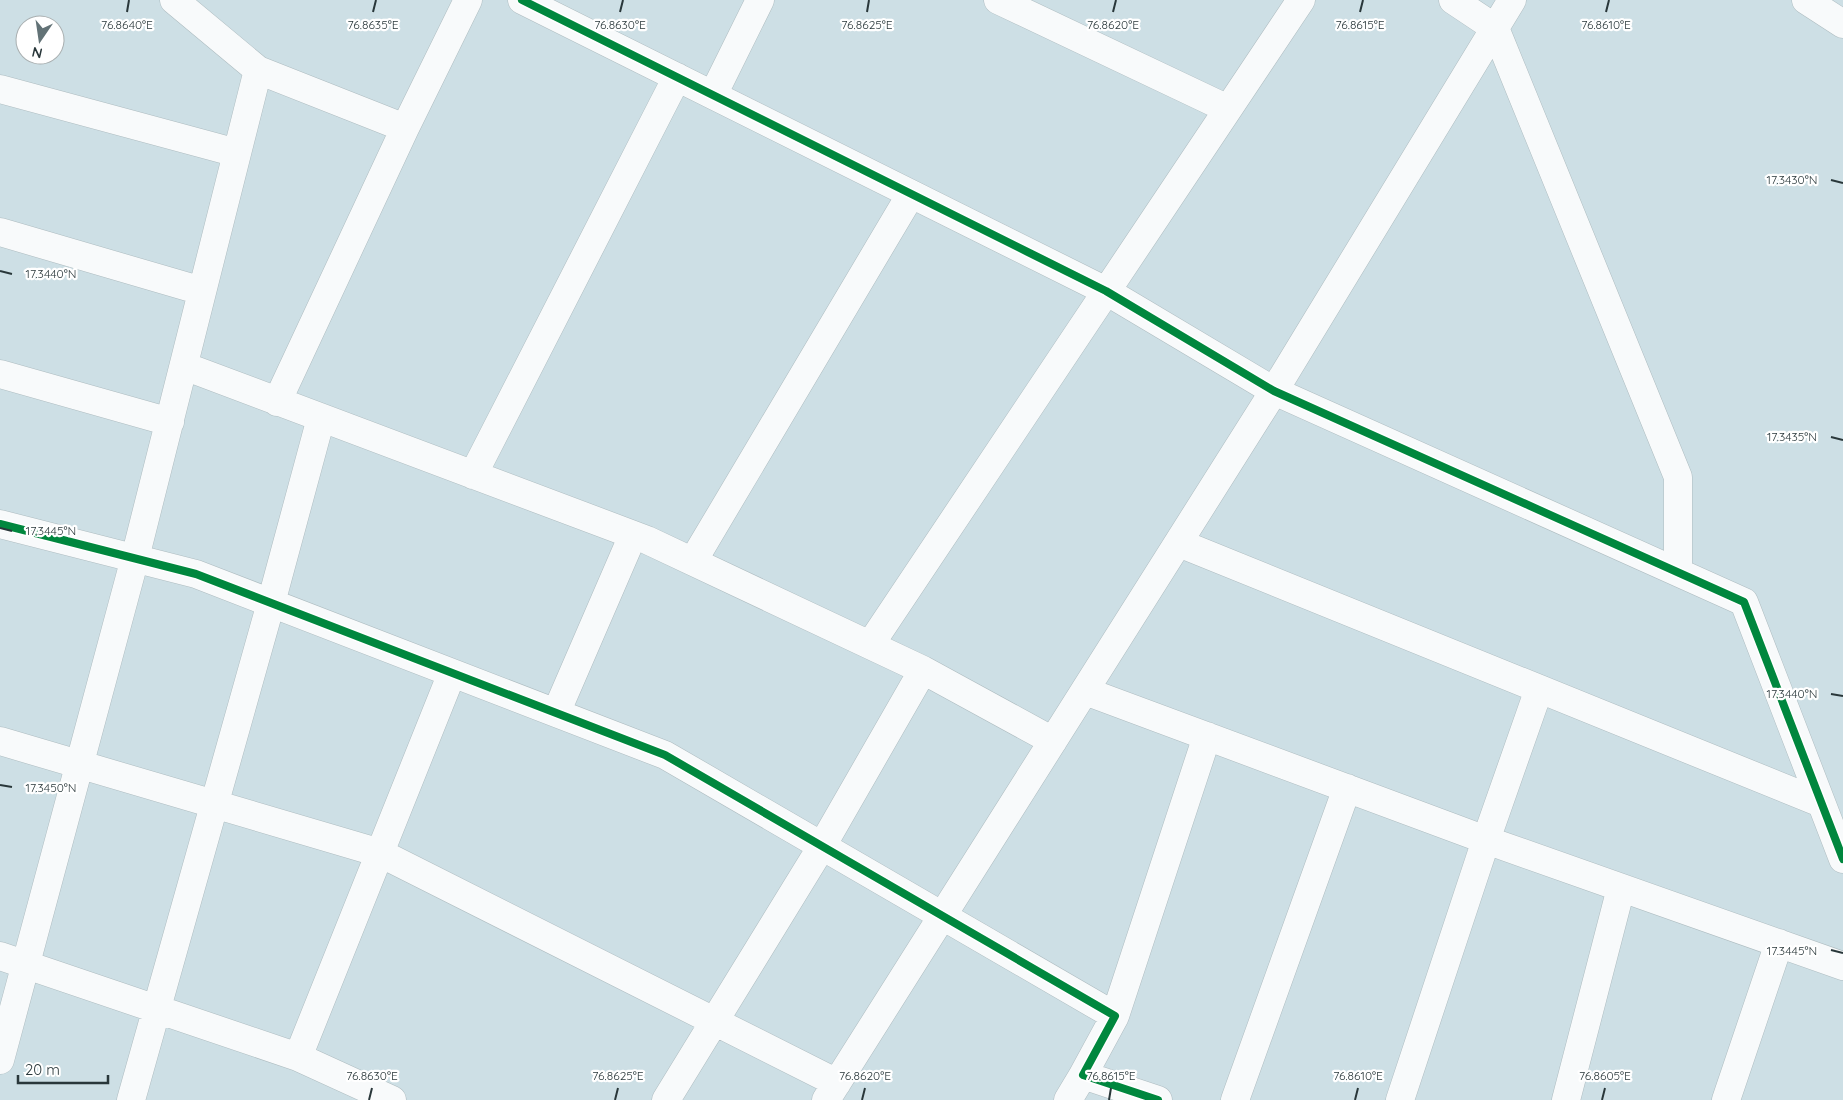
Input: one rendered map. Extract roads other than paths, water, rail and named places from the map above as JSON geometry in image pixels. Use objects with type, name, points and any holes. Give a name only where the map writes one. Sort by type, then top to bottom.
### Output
[{"type":"street","points":[[174,0],[258,70],[405,128]]},
{"type":"street","points":[[277,402],[405,128],[468,0]]},
{"type":"street","points":[[522,0],[1106,291],[1274,392],[1744,602],[1843,860]]},
{"type":"street","points":[[713,95],[760,0]]},
{"type":"street","points":[[998,0],[1228,109]]},
{"type":"street","points":[[870,645],[1301,0]]},
{"type":"street","points":[[1453,0],[1495,28],[1678,477],[1678,572]]},
{"type":"street","points":[[0,741],[80,763],[380,853],[714,1021],[832,1091],[1274,392],[1512,0]]},
{"type":"street","points":[[1806,0],[1843,24]]},
{"type":"street","points":[[0,1060],[135,558],[258,70]]},
{"type":"street","points":[[473,475],[676,77]]},
{"type":"street","points":[[0,89],[237,153]]},
{"type":"street","points":[[693,561],[911,194]]},
{"type":"street","points":[[0,232],[202,291]]},
{"type":"street","points":[[184,366],[633,535],[693,561],[923,670],[1053,742]]},
{"type":"street","points":[[0,374],[170,422]]},
{"type":"street","points":[[130,1100],[158,1009],[321,418]]},
{"type":"street","points":[[0,524],[196,574],[665,755],[1115,1016]]},
{"type":"street","points":[[556,712],[633,535]]},
{"type":"street","points":[[1179,543],[1821,803]]},
{"type":"street","points":[[666,1100],[822,846],[923,670]]},
{"type":"street","points":[[298,1057],[452,673]]},
{"type":"street","points":[[1400,1100],[1538,689]]},
{"type":"street","points":[[1085,691],[1486,840],[1843,966]]},
{"type":"street","points":[[1068,1100],[1084,1075],[1115,1016],[1207,736]]},
{"type":"street","points":[[1235,1100],[1347,788]]},
{"type":"street","points":[[1566,1100],[1621,888]]},
{"type":"street","points":[[1726,1100],[1779,943]]},
{"type":"street","points":[[0,956],[298,1057],[392,1100]]},
{"type":"street","points":[[1084,1075],[1158,1100]]}]
